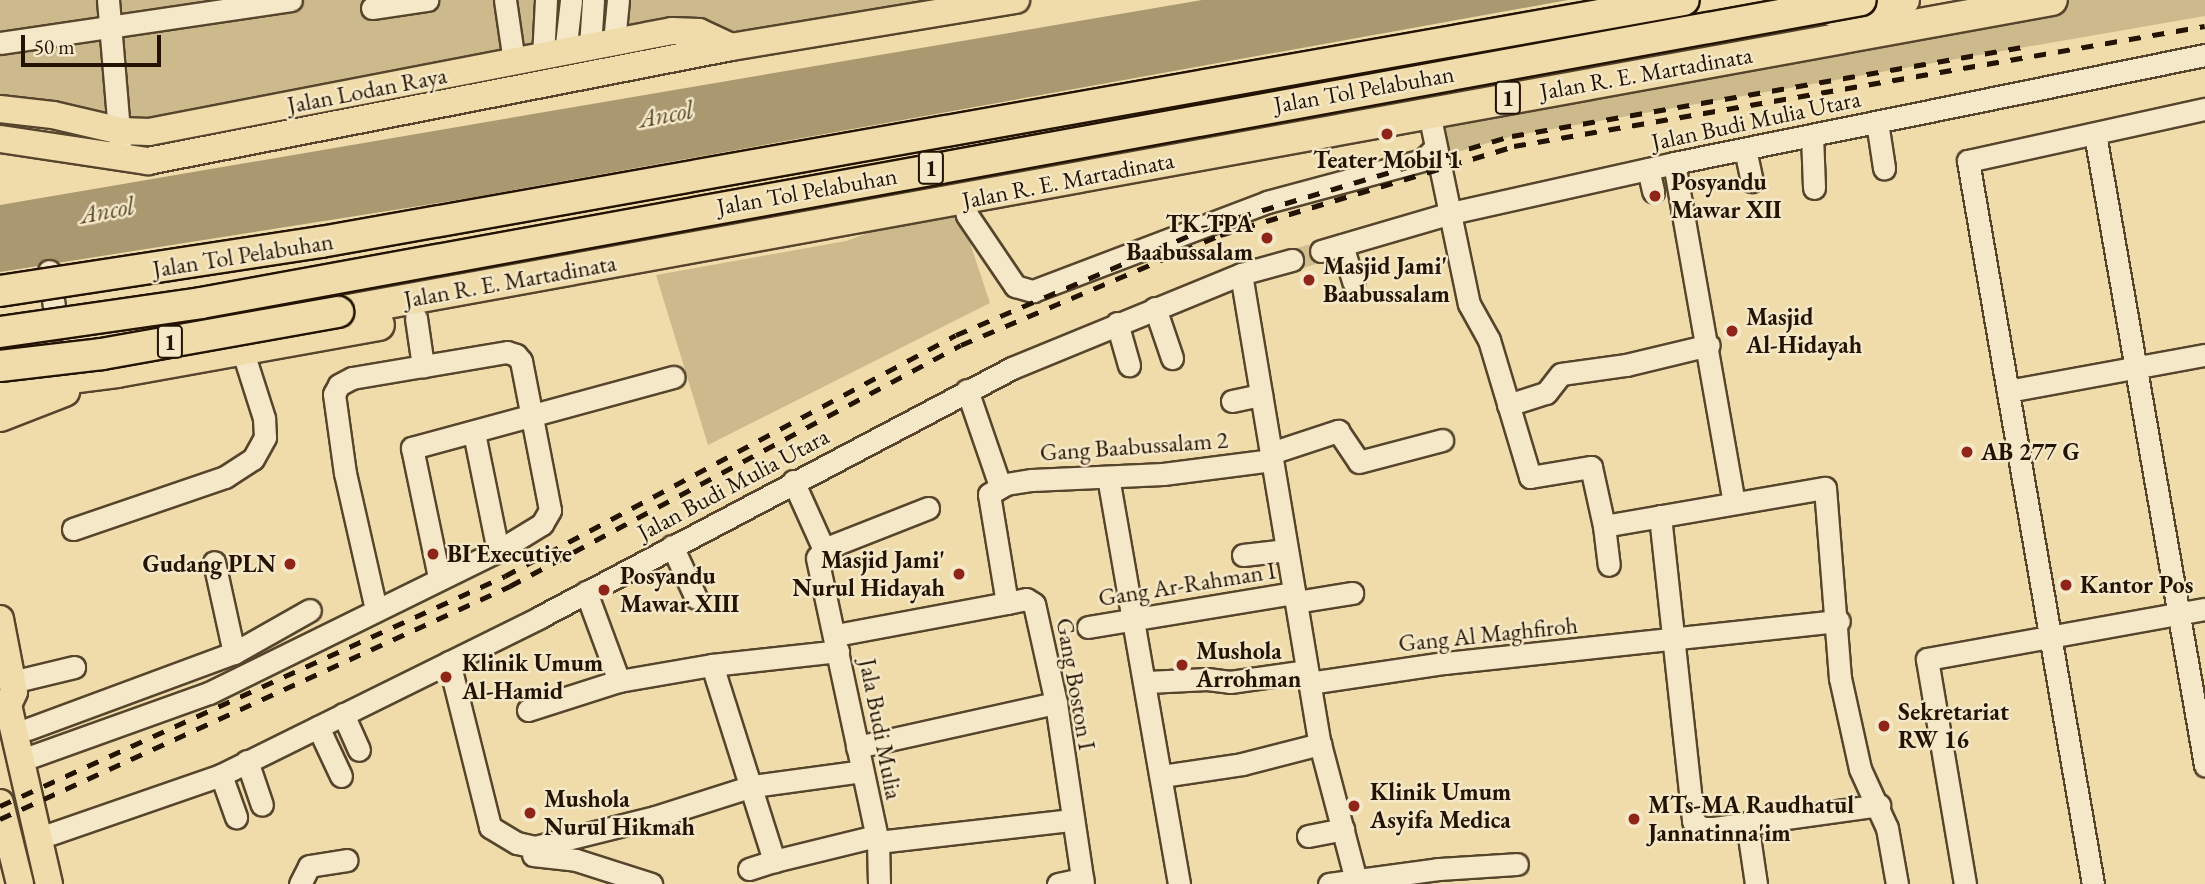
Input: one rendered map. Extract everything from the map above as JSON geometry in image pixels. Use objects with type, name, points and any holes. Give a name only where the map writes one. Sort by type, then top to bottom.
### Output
[{"type":"highway","name":"Jalan Tol Pelabuhan","points":[[0,290],[296,246],[1684,0]]},
{"type":"highway","name":"Jalan Tol Pelabuhan","points":[[0,334],[201,303],[1861,0]]},
{"type":"highway","name":"Jalan R. E. Martadinata","points":[[0,334],[177,311],[692,213],[1904,0]]},
{"type":"highway","name":"Jalan R. E. Martadinata","points":[[0,366],[102,354],[338,312],[2052,0]]},
{"type":"highway","points":[[0,387],[117,372],[846,240],[959,200]]},
{"type":"highway","points":[[177,311],[174,334],[188,358]]},
{"type":"highway","points":[[0,416],[117,372]]},
{"type":"main road","name":"Jalan Lodan Raya","points":[[0,139],[119,160],[148,160],[251,143],[731,47],[1016,0]]},
{"type":"main road","name":"Jalan Lodan Raya","points":[[0,109],[53,115],[121,131],[197,124],[684,30],[699,32],[731,47]]},
{"type":"main road","points":[[0,619],[13,687],[23,702],[33,756],[65,884]]},
{"type":"main road","points":[[13,687],[8,705],[49,884]]},
{"type":"main road","points":[[0,738],[32,884]]},
{"type":"main road","points":[[0,803],[20,884]]},
{"type":"street","points":[[108,0],[121,131],[119,160]]},
{"type":"street","points":[[0,43],[291,0]]},
{"type":"street","points":[[372,8],[427,0]]},
{"type":"street","points":[[505,0],[514,62]]},
{"type":"street","points":[[546,0],[584,48]]},
{"type":"street","points":[[559,0],[584,48]]},
{"type":"street","points":[[571,0],[584,48]]},
{"type":"street","points":[[584,0],[584,48]]},
{"type":"street","points":[[584,48],[593,0]]},
{"type":"street","points":[[584,48],[606,0]]},
{"type":"street","points":[[584,48],[618,0]]},
{"type":"street","points":[[584,48],[632,0]]},
{"type":"street","name":"Jalan Budi Mulia Utara","points":[[1321,251],[1451,214],[1674,163],[2205,55]]},
{"type":"street","points":[[2093,884],[1969,161],[2205,109]]},
{"type":"street","points":[[1429,113],[1469,304],[1489,340],[1529,476],[1591,467],[1604,526],[1609,565]]},
{"type":"street","points":[[1877,122],[1884,168]]},
{"type":"street","points":[[2095,134],[2205,765]]},
{"type":"street","points":[[1812,135],[1814,188]]},
{"type":"street","points":[[959,200],[1015,286],[1033,291],[1268,202],[1423,160],[1435,148]]},
{"type":"street","points":[[1745,149],[1752,181]]},
{"type":"street","points":[[1674,163],[1709,345],[1734,503]]},
{"type":"street","points":[[1648,169],[1653,191]]},
{"type":"street","points":[[1342,245],[1353,282]]},
{"type":"street","name":"Jalan Budi Mulia Utara","points":[[51,834],[221,775],[586,592],[967,390],[1117,323],[1241,274],[1292,260]]},
{"type":"street","points":[[49,269],[57,328]]},
{"type":"street","points":[[1241,274],[1320,744],[1357,882]]},
{"type":"street","points":[[1155,308],[1172,358]]},
{"type":"street","points":[[416,318],[423,366]]},
{"type":"street","points":[[1117,323],[1129,365]]},
{"type":"street","points":[[1508,405],[1546,393],[1561,374],[1626,365],[1709,345]]},
{"type":"street","points":[[73,530],[225,477],[253,459],[265,437],[264,418],[242,349]]},
{"type":"street","points":[[33,756],[209,694],[376,608],[498,551],[542,524],[550,510],[533,417],[516,355],[507,352],[352,378],[334,394],[345,473],[376,608]]},
{"type":"street","points":[[2008,391],[2205,355]]},
{"type":"street","points":[[439,577],[412,448],[674,377]]},
{"type":"street","points":[[528,710],[618,681],[837,643],[1007,603],[989,494],[1000,486],[967,390]]},
{"type":"street","points":[[1232,401],[1261,395]]},
{"type":"street","name":"Gang Baabussalam 2","points":[[1000,486],[1032,480],[1108,477],[1271,456],[1338,431],[1359,462],[1442,440]]},
{"type":"street","points":[[474,433],[498,551]]},
{"type":"street","points":[[1108,477],[1148,682],[1180,884]]},
{"type":"street","points":[[793,481],[821,543]]},
{"type":"street","points":[[1604,526],[1824,486],[1839,621],[1840,678],[1860,769],[1888,828],[1897,884]]},
{"type":"street","name":"Jala Budi Mulia","points":[[879,884],[877,839],[819,553],[928,508]]},
{"type":"street","points":[[1660,516],[1693,821],[1702,828],[1879,806]]},
{"type":"street","points":[[1247,548],[1286,544]]},
{"type":"street","points":[[672,546],[696,598]]},
{"type":"street","points":[[214,562],[233,653]]},
{"type":"street","points":[[586,592],[618,681]]},
{"type":"street","name":"Gang Ar-Rahman I","points":[[1088,627],[1295,597],[1352,593]]},
{"type":"street","name":"Gang Boston I","points":[[1007,603],[1026,599],[1034,604],[1056,703],[1070,820],[1082,881]]},
{"type":"street","points":[[1965,884],[1927,659],[2205,609]]},
{"type":"street","points":[[28,729],[233,653],[310,610]]},
{"type":"street","name":"Gang Al Maghfiroh","points":[[1148,682],[1207,679],[1230,682],[1308,677],[1839,621]]},
{"type":"street","points":[[449,662],[490,827],[525,849],[576,860],[651,884]]},
{"type":"street","points":[[712,664],[774,861]]},
{"type":"street","points":[[13,687],[74,667]]},
{"type":"street","points":[[857,747],[1056,703]]},
{"type":"street","points":[[343,714],[359,750]]},
{"type":"street","points":[[318,727],[341,776]]},
{"type":"street","points":[[1161,776],[1231,766],[1320,744]]},
{"type":"street","points":[[247,761],[262,805]]},
{"type":"street","points":[[525,849],[656,817],[752,787],[862,771]]},
{"type":"street","points":[[221,775],[236,817]]},
{"type":"street","points":[[749,869],[877,839],[1070,820]]},
{"type":"street","points":[[1747,823],[1756,884]]},
{"type":"street","points":[[1308,836],[1343,829]]},
{"type":"street","points":[[300,884],[309,866],[346,860]]},
{"type":"street","points":[[1329,884],[1517,864]]},
{"type":"street","points":[[1058,884],[1082,881]]},
{"type":"shaded area","points":[[0,0],[1016,0],[731,47],[699,32],[197,124],[0,109]]},
{"type":"shaded area","points":[[2052,0],[2205,0],[2205,16],[1512,136],[1437,158],[1431,126]]},
{"type":"shaded area","points":[[956,201],[990,303],[708,445],[656,275],[846,241]]},
{"type":"water","name":"Ancol","points":[[1202,0],[1568,0],[464,199],[0,272],[0,205]]},
{"type":"tunnel","points":[[1292,260],[1321,251]]},
{"type":"railway","points":[[0,819],[510,586],[961,345],[1220,235],[1514,146],[2205,26]]},
{"type":"railway","points":[[0,806],[505,576],[956,335],[1216,224],[1512,136],[2022,47]]},
{"type":"place","name":"Teater Mobil 1","points":[[1387,134]]},
{"type":"place","name":"Posyandu Mawar XII","points":[[1655,196]]},
{"type":"place","name":"TK-TPA Baabussalam","points":[[1267,238]]},
{"type":"place","name":"Masjid Jami' Baabussalam","points":[[1309,280]]},
{"type":"place","name":"Masjid Al-Hidayah","points":[[1732,331]]},
{"type":"place","name":"AB 277 G","points":[[1967,452]]},
{"type":"place","name":"BI Executive","points":[[433,554]]},
{"type":"place","name":"Gudang PLN","points":[[290,564]]},
{"type":"place","name":"Masjid Jami' Nurul Hidayah","points":[[959,574]]},
{"type":"place","name":"Kantor Pos","points":[[2066,585]]},
{"type":"place","name":"Posyandu Mawar XIII","points":[[604,590]]},
{"type":"place","name":"Mushola Arrohman","points":[[1182,665]]},
{"type":"place","name":"Klinik Umum Al-Hamid","points":[[446,677]]},
{"type":"place","name":"Sekretariat RW 16","points":[[1884,726]]},
{"type":"place","name":"Klinik Umum Asyifa Medica","points":[[1354,806]]},
{"type":"place","name":"Mushola Nurul Hikmah","points":[[530,813]]},
{"type":"place","name":"MTs-MA Raudhatul Jannatinna'im","points":[[1634,819]]}]
